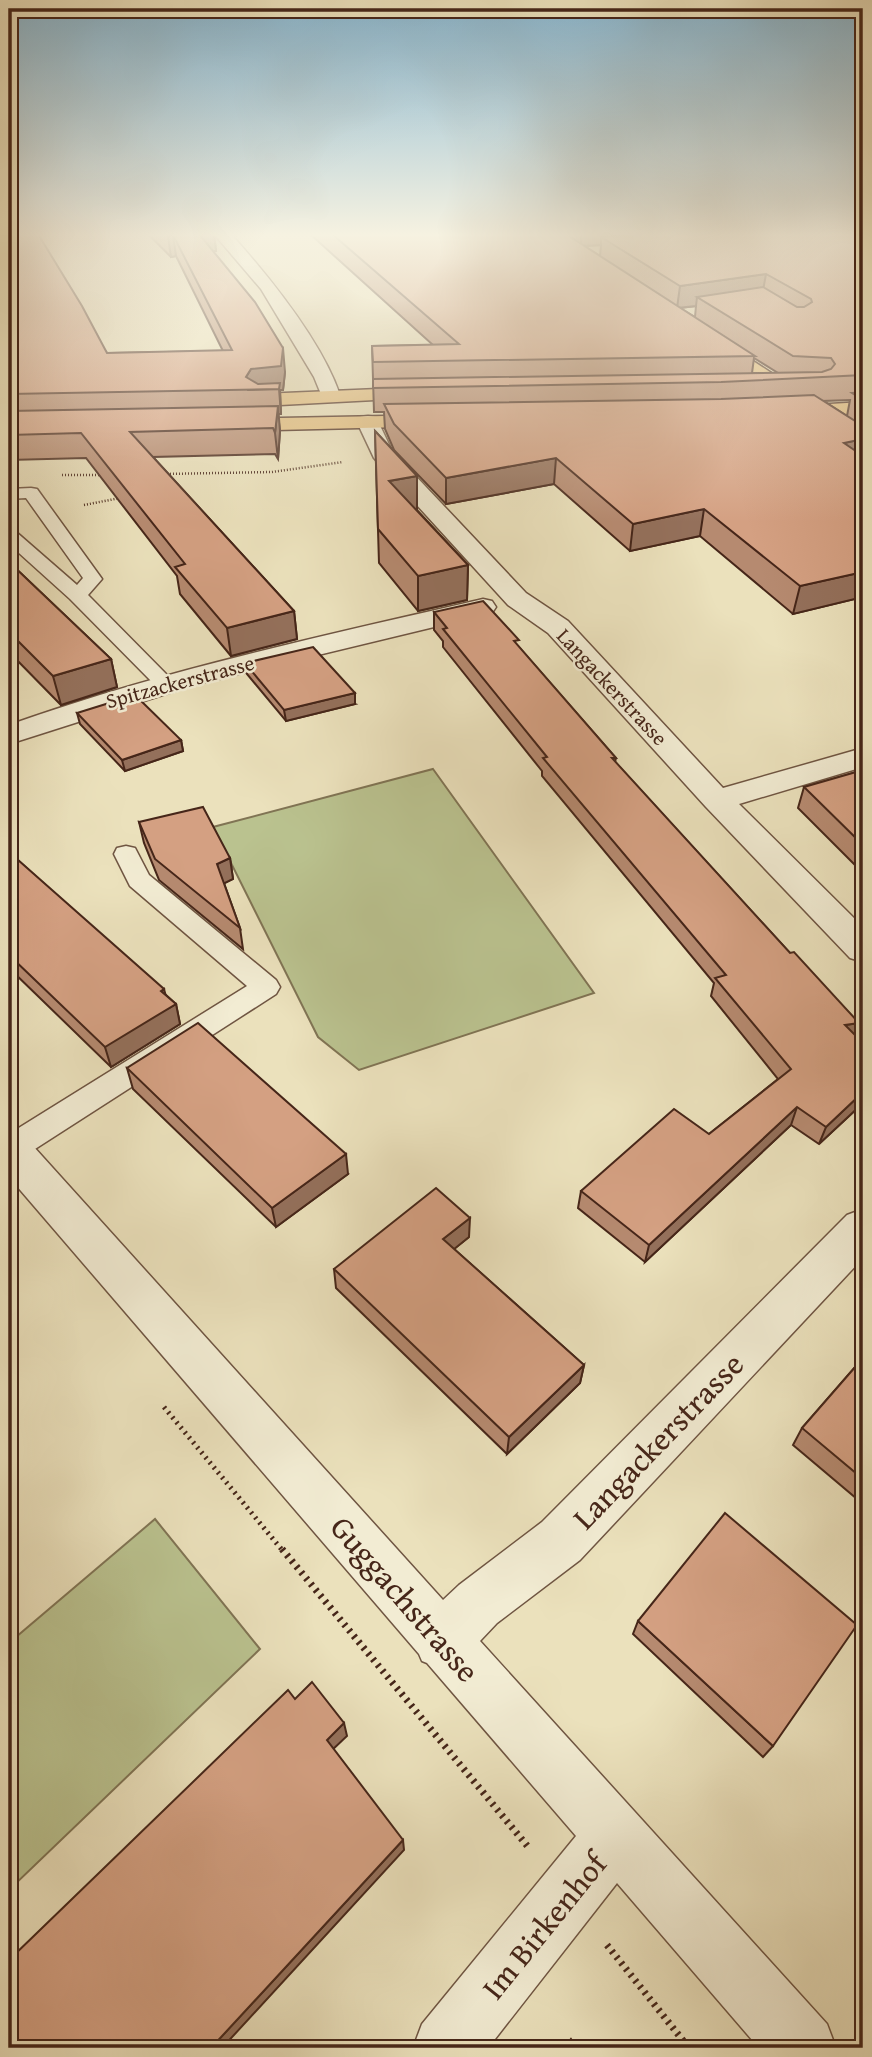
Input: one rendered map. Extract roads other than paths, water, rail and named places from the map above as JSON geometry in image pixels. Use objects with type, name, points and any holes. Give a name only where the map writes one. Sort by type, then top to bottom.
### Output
[{"type":"main road","points":[[691,330],[818,412]]},
{"type":"main road","points":[[741,387],[863,390]]},
{"type":"main road","points":[[330,395],[448,407],[241,402],[330,395]]},
{"type":"main road","points":[[448,407],[368,422],[211,421],[448,407]]},
{"type":"main road","points":[[769,414],[863,408]]},
{"type":"street","points":[[295,330],[324,377],[330,395]]},
{"type":"street","name":"Langackerstrasse","points":[[368,422],[382,453],[517,599],[558,627],[717,800],[863,949]]},
{"type":"street","name":"Spitzackerstrasse","points":[[9,735],[67,712],[163,683],[517,599]]},
{"type":"street","points":[[717,800],[863,757]]},
{"type":"street","name":"Guggachstrasse","points":[[9,1149],[803,2048]]},
{"type":"street","name":"Langackerstrasse","points":[[442,1641],[478,1604],[561,1541],[863,1228]]},
{"type":"street","name":"Im Birkenhof","points":[[446,2048],[615,1837]]},
{"type":"lane","points":[[9,494],[31,493],[93,579],[77,595]]},
{"type":"lane","points":[[9,535],[77,595],[163,683]]},
{"type":"lane","points":[[9,1149],[266,987],[139,880],[126,854]]}]
